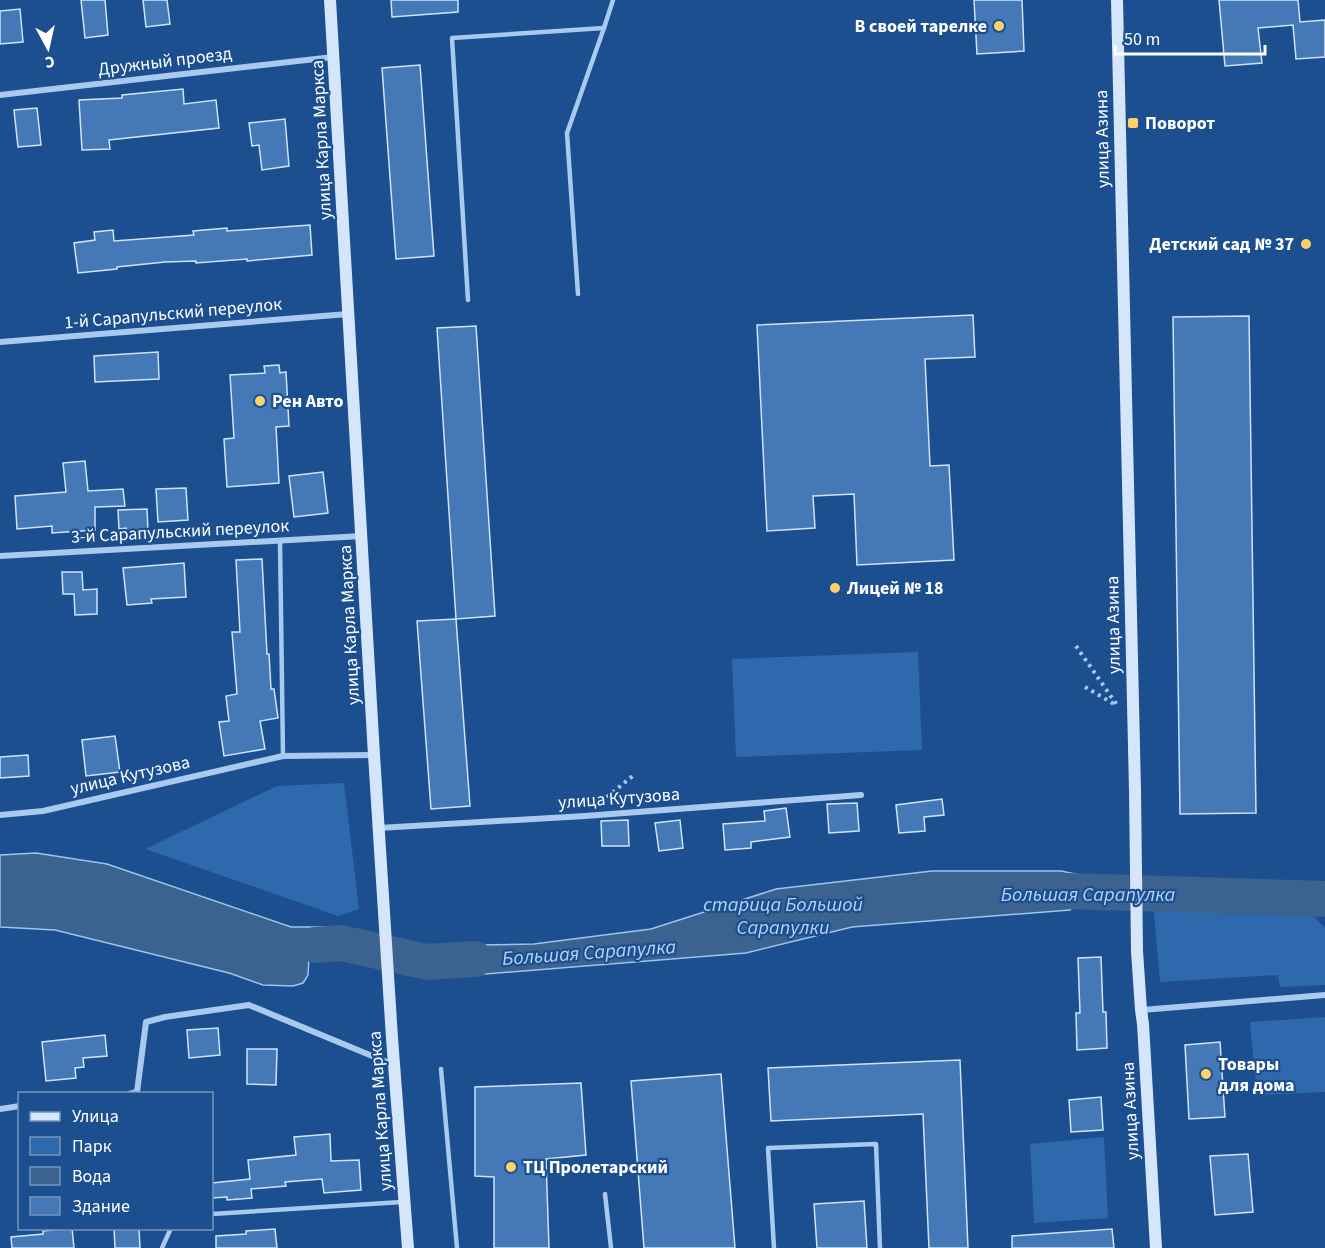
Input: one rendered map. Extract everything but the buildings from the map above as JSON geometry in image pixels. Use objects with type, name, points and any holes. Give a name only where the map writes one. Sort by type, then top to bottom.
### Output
[{"type":"main road","name":"улица Карла Маркса","points":[[330,0],[374,755],[408,1248]]},
{"type":"main road","name":"улица Азина","points":[[1117,0],[1137,951],[1156,1248]]},
{"type":"street","name":"Дружный проезд","points":[[0,95],[334,57]]},
{"type":"street","name":"1-й Сарапульский переулок","points":[[0,342],[349,314]]},
{"type":"street","name":"3-й Сарапульский переулок","points":[[0,556],[362,536]]},
{"type":"street","name":"улица Кутузова","points":[[0,815],[43,811],[283,756],[374,755]]},
{"type":"street","name":"улица Кутузова","points":[[379,828],[585,816],[861,795]]},
{"type":"street","points":[[1141,1010],[1325,995]]},
{"type":"street","points":[[137,1092],[146,1022],[165,1017],[249,1005],[394,1065]]},
{"type":"street","points":[[0,1109],[18,1106]]},
{"type":"lane","points":[[578,294],[567,133],[613,0]]},
{"type":"lane","points":[[468,300],[452,38],[604,28]]},
{"type":"lane","points":[[280,541],[283,756]]},
{"type":"lane","points":[[441,1069],[456,1248]]},
{"type":"lane","points":[[774,1248],[768,1148],[876,1144],[880,1248]]},
{"type":"lane","points":[[605,1194],[611,1248]]},
{"type":"lane","points":[[213,1214],[405,1201]]},
{"type":"lane","points":[[162,1248],[170,1230]]},
{"type":"path","points":[[1076,646],[1117,706],[1085,687]]},
{"type":"path","points":[[585,816],[635,774]]},
{"type":"green space","points":[[918,652],[922,750],[736,757],[732,659]]},
{"type":"green space","points":[[344,783],[359,909],[338,916],[145,849],[277,786]]},
{"type":"green space","points":[[1153,902],[1304,906],[1325,928],[1325,985],[1280,987],[1278,975],[1160,982]]},
{"type":"green space","points":[[1325,1017],[1325,1092],[1257,1095],[1250,1022]]},
{"type":"green space","points":[[1104,1137],[1108,1218],[1034,1223],[1030,1144]]},
{"type":"water","points":[[36,853],[107,864],[291,927],[325,927],[362,935],[365,953],[342,956],[312,953],[309,957],[308,975],[303,983],[293,986],[263,985],[229,973],[55,930],[0,927],[0,855]]},
{"type":"water","name":"старица Большой Сарапулки","points":[[932,871],[1061,871],[1095,878],[1070,910],[852,927],[746,953],[485,974],[428,973],[426,946],[534,944],[651,929],[776,889]]},
{"type":"water","points":[[1315,889],[1325,889],[1325,916],[1312,904]]},
{"type":"waterway","name":"Большая Сарапулка","points":[[1035,890],[1325,899]]},
{"type":"waterway","name":"Большая Сарапулка","points":[[316,945],[341,943],[427,962],[475,959]]},
{"type":"place","name":"В своей тарелке","points":[[999,26]]},
{"type":"place","name":"Поворот","points":[[1133,123]]},
{"type":"place","name":"Детский сад № 37","points":[[1306,244]]},
{"type":"place","name":"Рен Авто","points":[[260,401]]},
{"type":"place","name":"Лицей № 18","points":[[835,588]]},
{"type":"place","name":"Товары для дома","points":[[1206,1074]]},
{"type":"place","name":"ТЦ Пролетарский","points":[[511,1167]]}]
